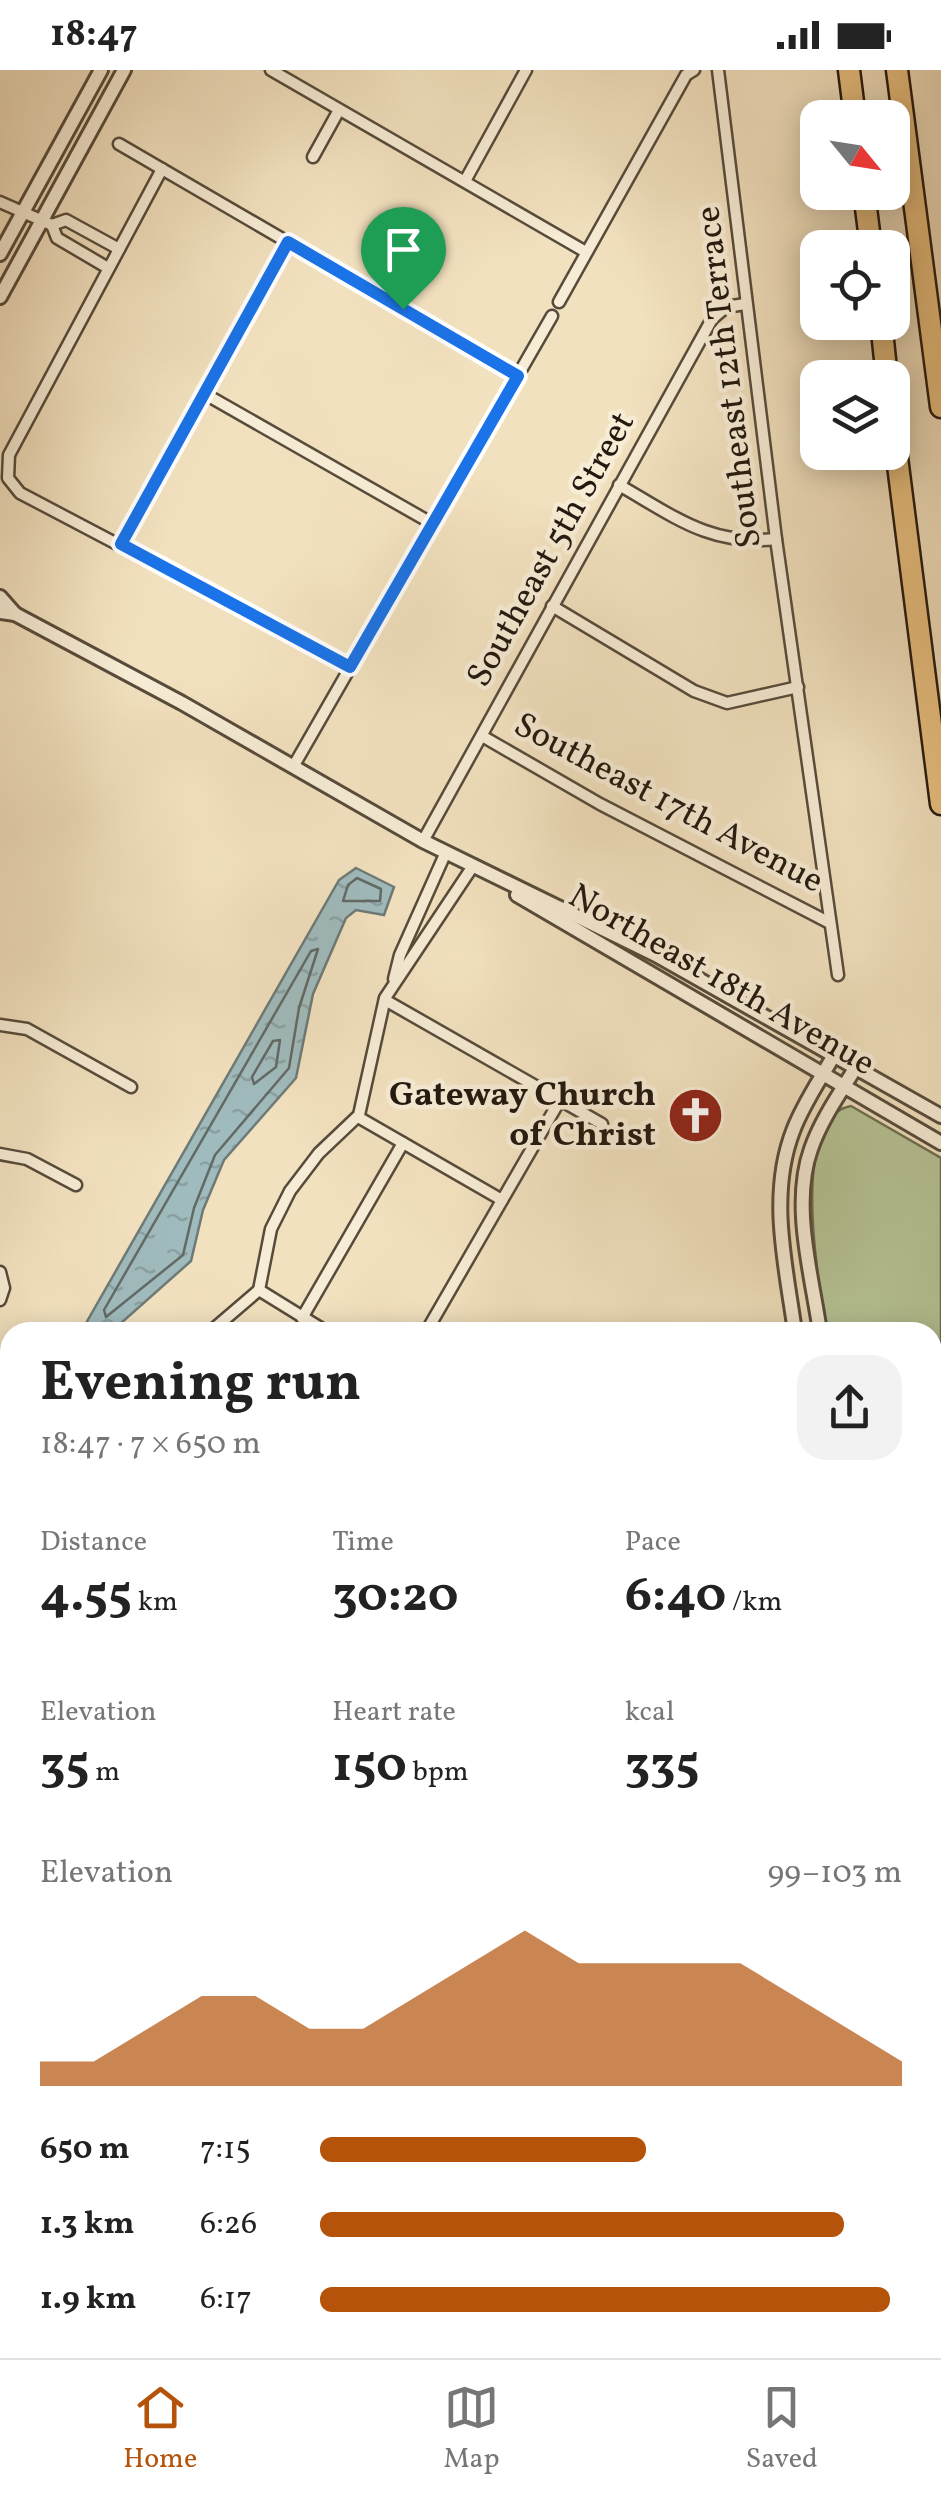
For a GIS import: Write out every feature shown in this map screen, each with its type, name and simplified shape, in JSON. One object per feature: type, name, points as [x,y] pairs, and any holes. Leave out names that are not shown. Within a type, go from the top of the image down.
[{"type":"highway","points":[[849,70],[853,100]]},
{"type":"highway","points":[[897,70],[941,407]]},
{"type":"highway","points":[[899,470],[941,804]]},
{"type":"street","points":[[0,254],[101,70]]},
{"type":"street","points":[[0,297],[47,223],[124,70]]},
{"type":"street","points":[[270,70],[586,252]]},
{"type":"street","points":[[465,181],[526,70]]},
{"type":"street","points":[[559,302],[686,75],[694,70]]},
{"type":"street","name":"Southeast 12th Terrace","points":[[718,70],[776,539],[838,975]]},
{"type":"street","points":[[313,156],[339,110]]},
{"type":"street","points":[[119,144],[518,376]]},
{"type":"street","points":[[162,169],[5,468],[20,493],[350,667]]},
{"type":"street","points":[[0,202],[47,223],[66,220],[119,249]]},
{"type":"street","points":[[47,223],[56,238],[108,268]]},
{"type":"street","points":[[121,544],[288,242]]},
{"type":"street","name":"Southeast 5th Street","points":[[423,841],[712,319],[726,307],[745,304]]},
{"type":"street","points":[[293,767],[552,316]]},
{"type":"street","points":[[205,394],[433,524]]},
{"type":"street","points":[[619,485],[714,538],[736,542],[776,539]]},
{"type":"street","name":"Northeast 18th Avenue","points":[[0,597],[7,613],[423,841],[656,954],[941,1116]]},
{"type":"street","points":[[552,606],[694,691],[727,703],[798,687]]},
{"type":"street","name":"Southeast 17th Avenue","points":[[482,736],[600,804],[828,922]]},
{"type":"street","points":[[393,985],[400,955],[446,852]]},
{"type":"street","points":[[222,1322],[260,1290],[264,1252],[290,1191],[319,1152],[358,1117],[385,1000],[473,866]]},
{"type":"street","name":"Northeast 18th Avenue","points":[[473,866],[617,956],[941,1144]]},
{"type":"street","points":[[385,1000],[602,1124]]},
{"type":"street","points":[[0,1024],[28,1029],[132,1087]]},
{"type":"street","points":[[794,1322],[780,1221],[781,1179],[793,1130],[834,1055]]},
{"type":"street","points":[[819,1322],[803,1184],[812,1148],[856,1067]]},
{"type":"street","points":[[432,1322],[560,1100]]},
{"type":"street","points":[[358,1117],[502,1200]]},
{"type":"street","points":[[302,1318],[403,1143]]},
{"type":"street","points":[[0,1154],[27,1159],[76,1185]]},
{"type":"street","points":[[0,1272],[4,1282],[0,1300]]},
{"type":"street","points":[[260,1290],[309,1322]]},
{"type":"green space","points":[[851,1106],[941,1158],[941,1322],[824,1322],[814,1245],[813,1171],[819,1140],[831,1117]]},
{"type":"water","points":[[356,868],[394,887],[384,915],[356,910],[346,918],[313,994],[296,1078],[224,1160],[203,1210],[191,1261],[122,1322],[87,1322],[339,880]]},
{"type":"place","name":"Gateway Church of Christ","points":[[695,1116]]},
{"type":"route","points":[[288,242],[403,309],[518,376],[350,667],[121,544],[288,242]]}]
